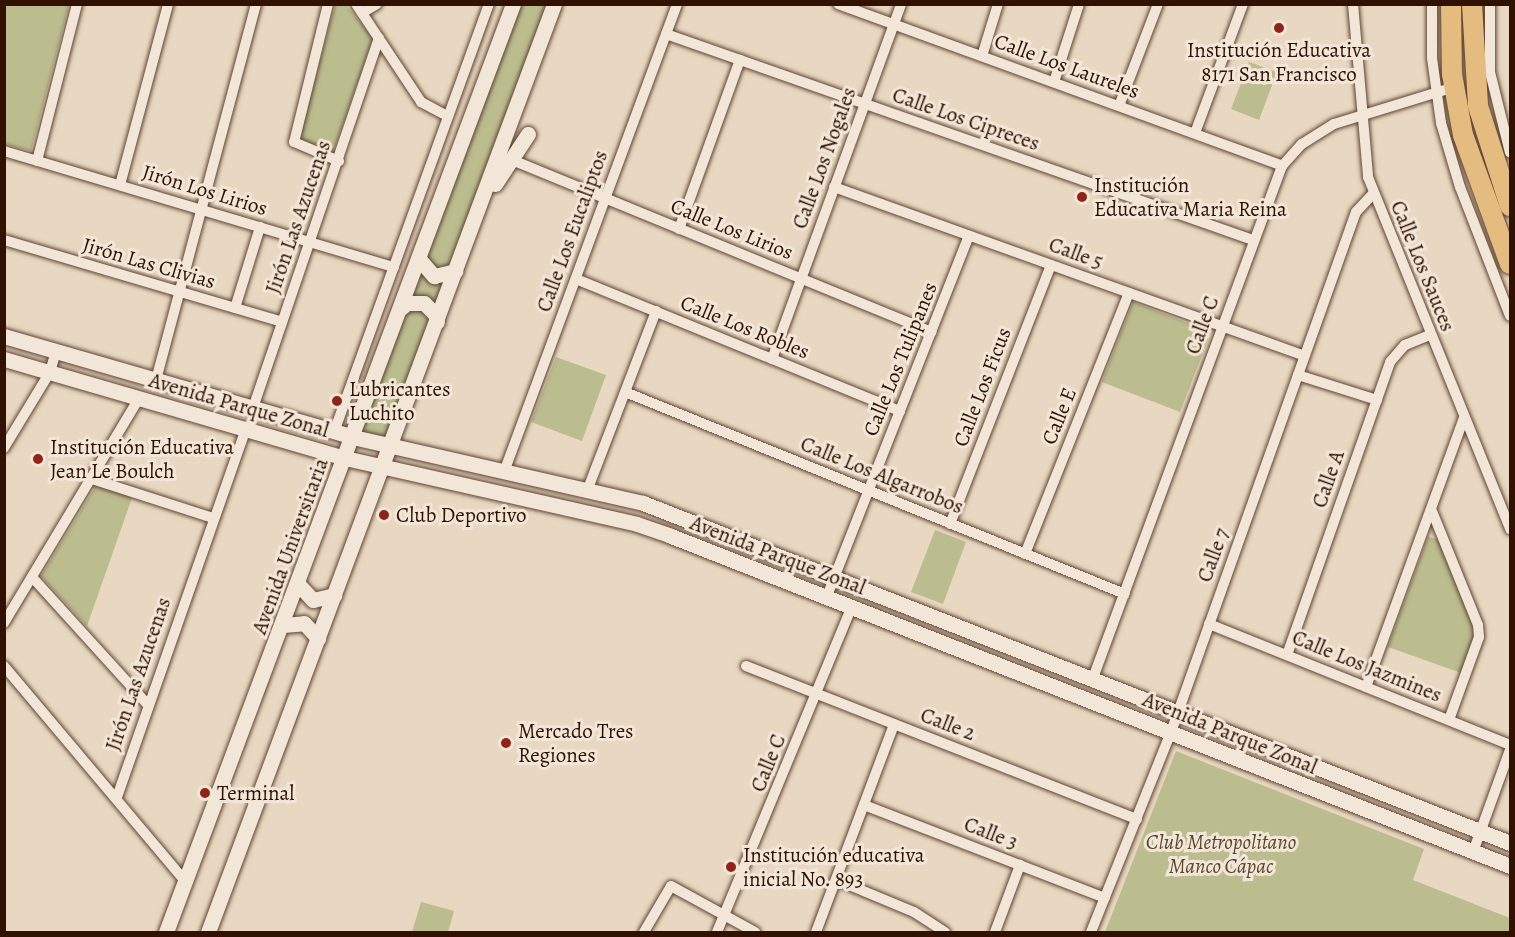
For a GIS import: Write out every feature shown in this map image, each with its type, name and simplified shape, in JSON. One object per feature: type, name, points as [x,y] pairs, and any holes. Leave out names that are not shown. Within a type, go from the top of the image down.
[{"type":"highway","points":[[1451,4],[1444,90],[1510,264]]},
{"type":"highway","points":[[1472,4],[1478,106],[1510,206]]},
{"type":"main road","name":"Avenida Universitaria","points":[[166,933],[184,880],[283,626],[513,4]]},
{"type":"main road","points":[[208,933],[384,467],[554,4]]},
{"type":"main road","points":[[480,207],[528,134]]},
{"type":"main road","points":[[419,259],[422,266],[434,276],[441,277],[456,271]]},
{"type":"main road","points":[[401,308],[407,303],[424,303],[435,314],[436,322]]},
{"type":"main road","name":"Avenida Parque Zonal","points":[[4,336],[353,437],[643,503],[835,576],[1510,843]]},
{"type":"main road","name":"Avenida Parque Zonal","points":[[4,359],[345,458],[637,524],[827,596],[1510,866]]},
{"type":"main road","points":[[298,584],[313,600],[334,595]]},
{"type":"main road","points":[[283,626],[303,623],[318,638]]},
{"type":"street","points":[[37,160],[77,4]]},
{"type":"street","points":[[120,185],[168,4]]},
{"type":"street","points":[[156,380],[256,4]]},
{"type":"street","points":[[328,4],[294,137],[296,145],[339,161]]},
{"type":"street","points":[[376,4],[359,9],[421,102],[447,116]]},
{"type":"street","name":"Avenida Universitaria","points":[[334,432],[489,4]]},
{"type":"street","name":"Calle Los Eucaliptos","points":[[504,472],[678,4]]},
{"type":"street","name":"Calle Los Laureles","points":[[838,4],[1282,165]]},
{"type":"street","name":"Calle Los Nogales","points":[[772,359],[901,4]]},
{"type":"street","points":[[982,56],[998,4]]},
{"type":"street","points":[[1054,82],[1079,4]]},
{"type":"street","points":[[1119,106],[1158,4]]},
{"type":"street","points":[[1195,133],[1243,4]]},
{"type":"street","name":"Calle Los Sauces","points":[[1353,4],[1365,165],[1373,194],[1510,529]]},
{"type":"street","points":[[1432,4],[1453,165],[1510,316]]},
{"type":"street","points":[[1490,4],[1490,72],[1510,153]]},
{"type":"street","name":"Calle Los Cipreces","points":[[666,34],[1253,240]]},
{"type":"street","name":"Jirón Las Azucenas","points":[[253,408],[379,38]]},
{"type":"street","points":[[679,229],[740,60]]},
{"type":"street","name":"Calle C","points":[[1093,678],[1282,165],[1312,135],[1362,114],[1444,90]]},
{"type":"street","name":"Jirón Los Lirios","points":[[4,151],[394,267]]},
{"type":"street","name":"Calle Los Lirios","points":[[517,162],[931,332]]},
{"type":"street","name":"Calle 5","points":[[834,187],[1305,356]]},
{"type":"street","name":"Calle 7","points":[[1091,933],[1171,732],[1356,212],[1373,194]]},
{"type":"street","points":[[235,309],[260,227]]},
{"type":"street","name":"Calle Los Tulipanes","points":[[827,596],[969,236]]},
{"type":"street","name":"Jirón Las Clivias","points":[[4,240],[282,322]]},
{"type":"street","name":"Calle Los Ficus","points":[[950,524],[1051,265]]},
{"type":"street","name":"Calle Los Robles","points":[[576,279],[900,411]]},
{"type":"street","name":"Calle E","points":[[1025,554],[1129,293]]},
{"type":"street","points":[[587,491],[656,311]]},
{"type":"street","name":"Calle A","points":[[1287,655],[1395,354],[1405,345],[1430,335]]},
{"type":"street","points":[[4,448],[50,372],[56,351]]},
{"type":"street","points":[[1298,375],[1377,400]]},
{"type":"street","name":"Calle Los Algarrobos","points":[[625,392],[1125,594]]},
{"type":"street","points":[[4,623],[139,398]]},
{"type":"street","points":[[1366,687],[1464,418]]},
{"type":"street","name":"Jirón Las Azucenas","points":[[117,797],[246,429]]},
{"type":"street","points":[[92,478],[213,518]]},
{"type":"street","points":[[1432,511],[1478,625],[1479,637],[1449,720]]},
{"type":"street","points":[[33,576],[148,705]]},
{"type":"street","name":"Calle C","points":[[717,933],[726,917],[852,606]]},
{"type":"street","name":"Calle Los Jazmines","points":[[1209,624],[1510,744]]},
{"type":"street","points":[[4,666],[117,797],[184,880]]},
{"type":"street","name":"Calle 2","points":[[746,666],[1137,819]]},
{"type":"street","points":[[816,933],[894,724]]},
{"type":"street","points":[[1473,852],[1510,750]]},
{"type":"street","name":"Calle 3","points":[[864,805],[1105,898]]},
{"type":"street","points":[[995,933],[1020,865]]},
{"type":"street","points":[[837,880],[914,912],[945,933]]},
{"type":"street","points":[[644,933],[671,886],[755,933]]},
{"type":"green space","points":[[4,5],[69,5],[31,151],[5,144]]},
{"type":"green space","points":[[335,5],[346,5],[373,38],[333,152],[299,139]]},
{"type":"green space","points":[[519,5],[549,5],[388,440],[361,432]]},
{"type":"green space","points":[[1249,62],[1277,72],[1259,120],[1231,109]]},
{"type":"green space","points":[[1133,302],[1211,332],[1180,412],[1102,382]]},
{"type":"green space","points":[[556,357],[606,375],[582,441],[531,422]]},
{"type":"green space","points":[[97,484],[132,498],[87,626],[41,576]]},
{"type":"green space","points":[[935,530],[966,542],[943,604],[911,592]]},
{"type":"green space","points":[[1428,537],[1442,540],[1477,636],[1464,674],[1388,647]]},
{"type":"green space","name":"Club Metropolitano Manco Cápac","points":[[1176,751],[1424,849],[1413,880],[1510,918],[1510,932],[1105,932]]},
{"type":"green space","points":[[421,902],[454,911],[448,932],[412,932]]},
{"type":"place","name":"Institución Educativa 8171 San Francisco","points":[[1279,28]]},
{"type":"place","name":"Institución Educativa Maria Reina","points":[[1082,197]]},
{"type":"place","name":"Lubricantes Luchito","points":[[337,401]]},
{"type":"place","name":"Institución Educativa Jean Le Boulch","points":[[38,459]]},
{"type":"place","name":"Club Deportivo","points":[[384,515]]},
{"type":"place","name":"Mercado Tres Regiones","points":[[506,743]]},
{"type":"place","name":"Terminal","points":[[205,793]]},
{"type":"place","name":"Institución educativa inicial No. 893","points":[[731,867]]}]
